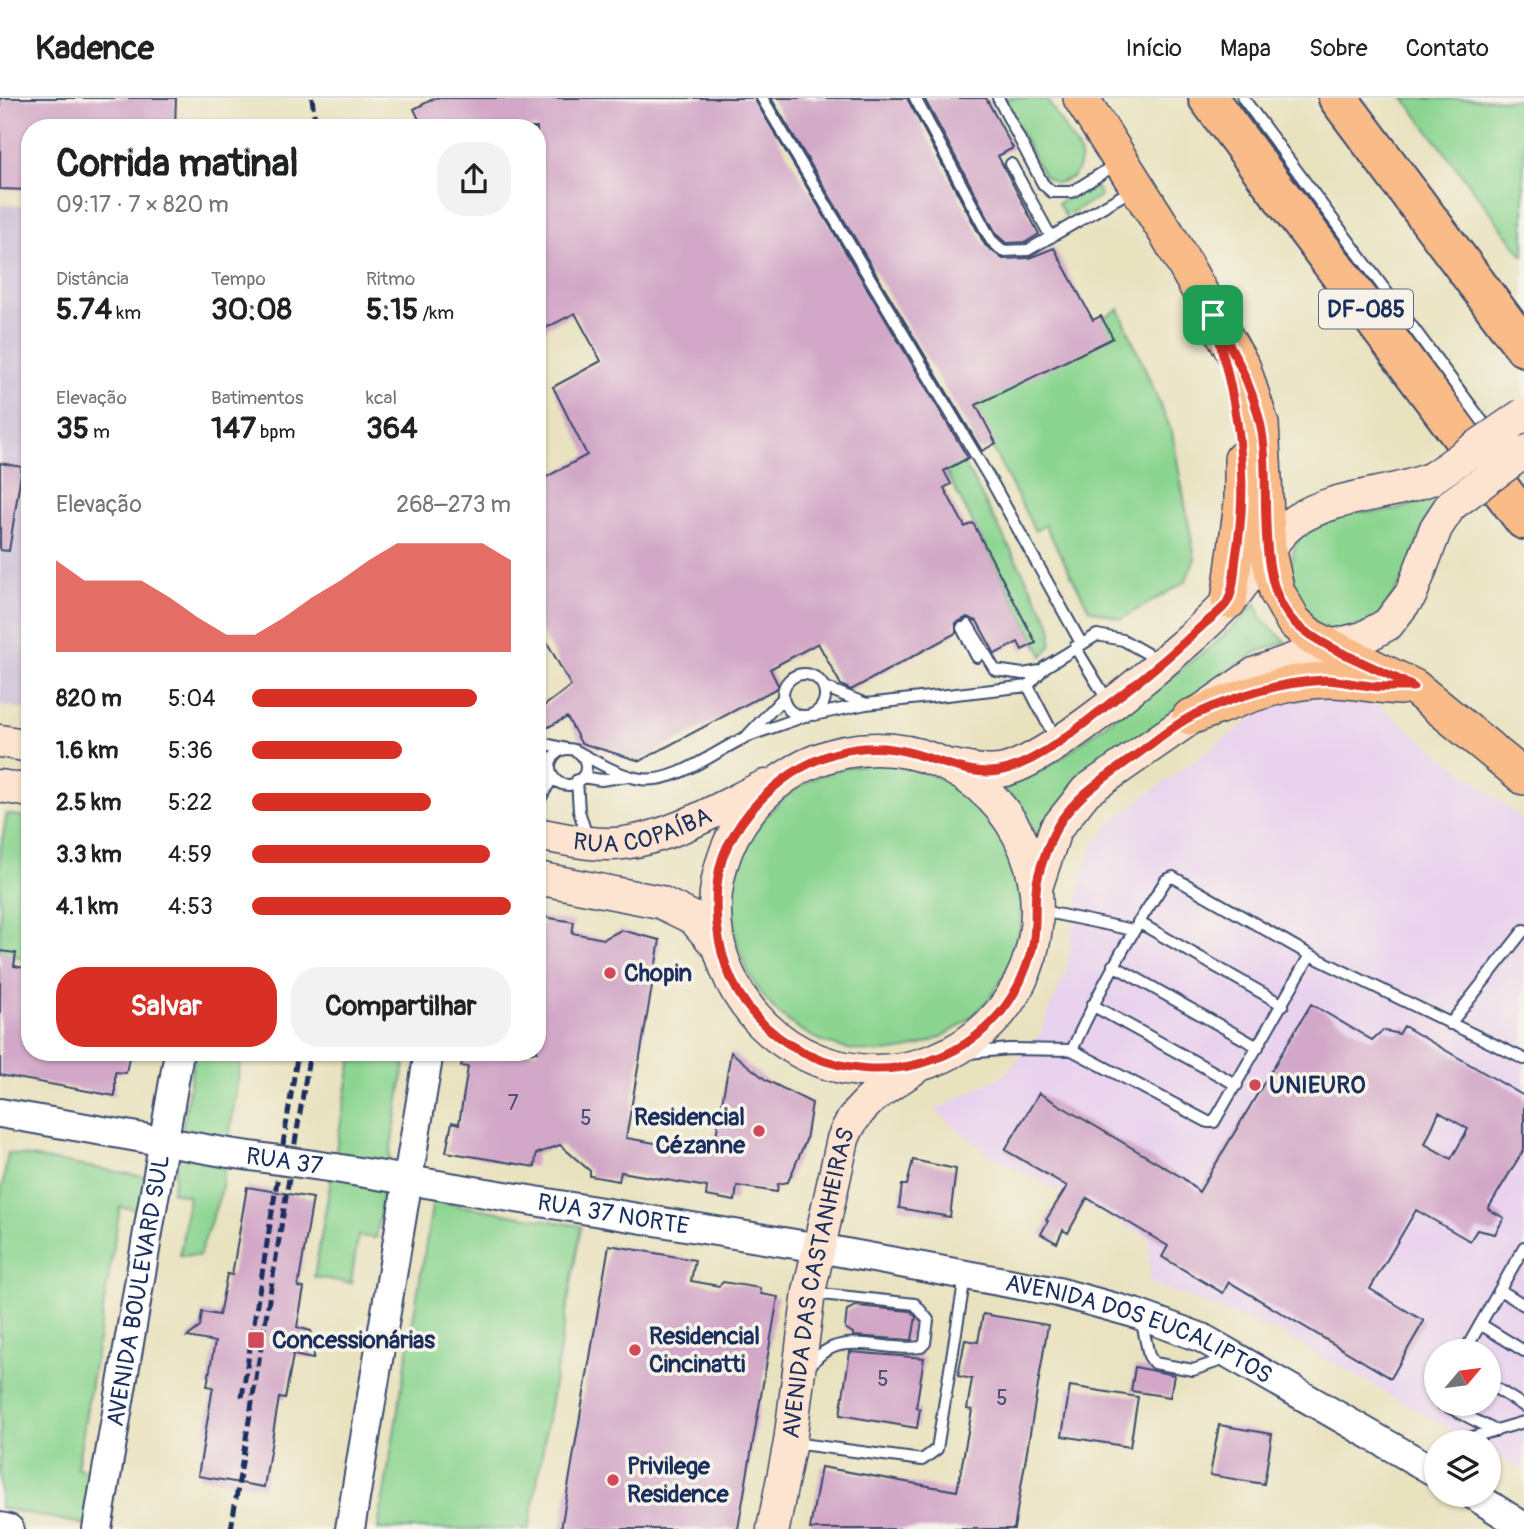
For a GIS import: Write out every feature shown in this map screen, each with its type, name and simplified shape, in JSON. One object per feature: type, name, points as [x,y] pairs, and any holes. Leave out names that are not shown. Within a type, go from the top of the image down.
[{"type":"highway","name":"DF-085","points":[[1208,98],[1524,520]]},
{"type":"highway","points":[[1339,98],[1520,351]]},
{"type":"main road","points":[[1081,98],[1129,174],[1242,368],[1261,424],[1268,552],[1277,592],[1293,622],[1311,637],[1413,687],[1524,777]]},
{"type":"main road","points":[[1213,315],[1241,435],[1242,503],[1229,601]]},
{"type":"main road","points":[[1511,454],[1451,505],[1436,528],[1411,594],[1388,624],[1363,638],[1331,646],[1256,673],[1086,791],[1055,830],[1036,900],[1033,946],[1022,979],[1009,1000],[978,1036],[948,1055],[916,1067],[866,1071],[816,1060],[805,1054],[773,1034],[739,996],[719,949],[715,901],[724,854],[747,811],[782,778],[820,758],[863,748],[907,751],[948,766],[991,772],[1007,769],[1058,743],[1162,663],[1229,601],[1280,534],[1296,520],[1334,502],[1386,494],[1432,478],[1524,414]]},
{"type":"main road","points":[[1191,717],[1263,689],[1291,683],[1332,680],[1367,686],[1413,687]]},
{"type":"main road","points":[[0,741],[21,744]]},
{"type":"main road","points":[[948,766],[981,788],[1007,817],[1026,851],[1036,900]]},
{"type":"main road","name":"RUA COPAÍBA","points":[[546,836],[589,843],[622,844],[650,838],[782,778]]},
{"type":"main road","points":[[0,786],[21,790]]},
{"type":"main road","name":"RUA COPAÍBA","points":[[546,880],[660,902],[692,918],[719,949]]},
{"type":"main road","name":"AVENIDA DAS CASTANHEIRAS","points":[[773,1529],[790,1443],[809,1292],[843,1139],[851,1118],[867,1102],[916,1067]]},
{"type":"street","name":"AVENIDA BOULEVARD SUL","points":[[97,1529],[177,1061]]},
{"type":"street","points":[[350,1529],[427,1061]]},
{"type":"street","name":"RUA 37","points":[[0,1113],[163,1143],[335,1168],[406,1182]]},
{"type":"street","name":"RUA 37 NORTE","points":[[406,1182],[820,1248]]},
{"type":"street","name":"AVENIDA DOS EUCALIPTOS","points":[[820,1248],[1058,1292],[1140,1315],[1202,1338],[1424,1462]]},
{"type":"street","points":[[1492,1507],[1524,1527]]},
{"type":"street","points":[[0,1527],[9,1529]]},
{"type":"lane","points":[[762,98],[993,484],[1110,703]]},
{"type":"lane","points":[[915,98],[991,240],[1003,251],[1016,252],[1051,237],[1129,174]]},
{"type":"lane","points":[[998,98],[1043,184],[1052,192],[1072,192],[1129,174]]},
{"type":"lane","points":[[1243,98],[1511,454]]},
{"type":"lane","points":[[1011,164],[1051,237]]},
{"type":"lane","points":[[1450,269],[1520,351]]},
{"type":"lane","points":[[1040,671],[1014,674],[995,670],[965,626],[980,662],[993,675],[1025,687],[1058,743]]},
{"type":"lane","points":[[546,744],[571,750],[642,780],[673,774],[747,737],[802,717],[866,704],[1025,687],[1040,671],[1097,635],[1112,636],[1162,663]]},
{"type":"lane","points":[[802,717],[789,711],[783,698],[785,685],[799,669],[815,677],[824,687],[866,704]]},
{"type":"lane","points":[[780,674],[785,685]]},
{"type":"lane","points":[[814,715],[823,706],[824,687]]},
{"type":"lane","points":[[747,737],[783,698]]},
{"type":"lane","points":[[553,776],[550,768],[555,755],[571,750]]},
{"type":"lane","points":[[571,750],[585,763],[580,779],[579,811],[589,843]]},
{"type":"lane","points":[[546,773],[566,785],[580,779],[601,780],[628,776]]},
{"type":"lane","points":[[546,788],[553,776]]},
{"type":"lane","points":[[1072,1050],[1092,1005],[1135,926],[1166,880],[1173,877],[1311,955],[1524,1059]]},
{"type":"lane","points":[[1036,900],[1135,926],[1283,1005]]},
{"type":"lane","points":[[1450,1024],[1524,930]]},
{"type":"lane","points":[[948,1055],[1009,1049],[1072,1050],[1208,1122],[1219,1117],[1311,955]]},
{"type":"lane","points":[[1113,965],[1258,1047]]},
{"type":"lane","points":[[1092,1005],[1237,1086]]},
{"type":"lane","points":[[1472,1339],[1524,1247]]},
{"type":"lane","points":[[790,1443],[922,1460],[931,1455],[937,1449],[966,1273]]},
{"type":"lane","points":[[1500,1290],[1524,1305]]},
{"type":"lane","points":[[798,1385],[812,1362],[840,1344],[860,1342],[915,1348],[925,1343],[928,1320],[915,1304],[809,1292]]},
{"type":"lane","points":[[1140,1315],[1149,1356],[1154,1363],[1192,1370],[1234,1355]]},
{"type":"lane","points":[[1480,1324],[1524,1351]]},
{"type":"lane","points":[[1502,1392],[1524,1406]]},
{"type":"lane","points":[[1467,1416],[1494,1430]]},
{"type":"lane","points":[[1501,1431],[1524,1422]]},
{"type":"shaded area","points":[[0,205],[21,206],[21,708],[0,705]]},
{"type":"shaded area","name":"UNIEURO","points":[[1330,690],[1370,698],[1524,820],[1524,1471],[1501,1458],[1501,1430],[1452,1430],[1427,1416],[1502,1416],[1502,1339],[1424,1339],[1424,1414],[1280,1333],[1150,1283],[1149,1238],[988,1154],[935,1110],[1004,1075],[1040,1034],[1066,970],[1082,874],[1092,847],[1112,820],[1263,711],[1290,698]]},
{"type":"green space","points":[[1002,98],[1046,98],[1081,155],[1075,174],[1056,183],[1044,176]]},
{"type":"green space","points":[[1404,98],[1524,100],[1524,257]]},
{"type":"green space","points":[[1094,183],[1101,196],[1065,216],[1058,203]]},
{"type":"green space","points":[[1119,309],[1172,432],[1195,559],[1185,582],[1121,619],[1089,609],[1045,525],[1035,531],[990,443],[979,448],[956,401]]},
{"type":"green space","points":[[960,456],[1052,626],[1051,645],[1043,656],[943,466]]},
{"type":"green space","points":[[1443,489],[1425,521],[1408,571],[1377,620],[1334,630],[1320,626],[1307,616],[1297,603],[1290,572],[1292,556],[1307,528],[1327,515],[1395,510]]},
{"type":"green space","points":[[1256,603],[1262,619],[1286,642],[1257,652],[1235,667],[1072,792],[1039,840],[1026,814],[1003,788],[1034,775],[1064,756],[1208,649]]},
{"type":"green space","points":[[877,764],[905,767],[932,775],[957,788],[979,806],[997,828],[1010,853],[1018,880],[1021,908],[1018,936],[1010,963],[997,988],[979,1010],[957,1028],[932,1041],[905,1049],[877,1052],[849,1049],[822,1041],[797,1028],[775,1010],[757,988],[744,963],[736,936],[733,908],[736,880],[744,853],[757,828],[775,806],[797,788],[822,775],[849,767]]},
{"type":"green space","points":[[7,814],[21,816],[21,957],[0,953],[0,851]]},
{"type":"green space","points":[[194,1061],[241,1061],[221,1192],[199,1256],[180,1255],[189,1196],[172,1192]]},
{"type":"green space","points":[[351,1061],[406,1061],[376,1238],[358,1236],[351,1283],[314,1277]]},
{"type":"green space","points":[[8,1153],[147,1177],[142,1210],[120,1207],[77,1468],[97,1472],[88,1525],[0,1508],[0,1201]]},
{"type":"green space","points":[[433,1201],[581,1226],[529,1529],[378,1529]]},
{"type":"building","points":[[0,98],[176,98],[175,119],[21,119],[21,190],[0,189]]},
{"type":"building","points":[[435,98],[754,98],[968,458],[944,471],[951,484],[944,488],[965,527],[973,523],[1036,643],[1022,650],[1018,642],[995,654],[977,621],[967,617],[956,623],[956,633],[851,690],[841,685],[818,643],[770,669],[779,687],[640,761],[581,743],[567,717],[546,728],[546,704],[571,686],[546,640],[546,477],[587,455],[553,387],[601,361],[575,313],[546,328],[546,119],[419,119],[414,109]]},
{"type":"building","points":[[771,98],[907,98],[985,245],[1003,259],[1029,258],[1054,248],[1093,320],[1101,316],[1113,338],[976,405],[996,443],[982,451]]},
{"type":"building","points":[[924,98],[986,98],[1013,148],[998,156],[1039,234],[1026,242],[1006,243],[997,235]]},
{"type":"building","points":[[0,463],[21,467],[21,473],[9,551],[0,550]]},
{"type":"building","points":[[546,917],[574,922],[572,933],[604,939],[621,930],[660,940],[626,1138],[713,1153],[731,1052],[766,1080],[812,1103],[806,1140],[788,1182],[778,1184],[777,1192],[737,1186],[735,1201],[706,1196],[707,1187],[621,1172],[619,1181],[590,1176],[590,1171],[560,1145],[536,1154],[535,1167],[446,1152],[452,1122],[459,1124],[468,1067],[461,1066],[462,1061],[546,1061]]},
{"type":"building","points":[[0,951],[16,953],[14,966],[21,967],[21,1061],[128,1061],[126,1073],[115,1072],[115,1096],[0,1075]]},
{"type":"building","points":[[1311,1004],[1372,1040],[1383,1030],[1399,1034],[1404,1026],[1524,1096],[1524,1149],[1488,1209],[1504,1218],[1495,1234],[1477,1230],[1470,1241],[1416,1210],[1370,1289],[1424,1321],[1391,1378],[1229,1282],[1223,1293],[1162,1257],[1168,1246],[1087,1198],[1068,1233],[1063,1230],[1057,1243],[1041,1234],[1048,1221],[1046,1220],[1067,1186],[1005,1150],[1039,1093],[1183,1178],[1199,1192]],"holes":[[[1439,1112],[1468,1129],[1451,1159],[1425,1144]]]},
{"type":"building","points":[[913,1160],[956,1169],[950,1217],[899,1208],[902,1185],[907,1185]]},
{"type":"building","points":[[247,1187],[313,1198],[298,1287],[304,1288],[297,1327],[311,1331],[310,1336],[316,1342],[313,1359],[293,1355],[285,1399],[279,1398],[264,1487],[198,1476],[213,1387],[207,1386],[215,1342],[187,1337],[200,1327],[202,1312],[219,1315],[227,1274],[232,1275]]},
{"type":"building","points":[[609,1245],[695,1260],[691,1281],[719,1286],[723,1282],[760,1288],[761,1294],[778,1297],[738,1529],[561,1529]]},
{"type":"building","points":[[856,1306],[911,1311],[916,1317],[912,1340],[853,1336],[853,1333],[845,1328],[847,1310]]},
{"type":"building","points":[[983,1314],[1048,1325],[1014,1529],[810,1529],[821,1467],[957,1491],[972,1410],[967,1409],[972,1379],[958,1376],[965,1340],[978,1342]]},
{"type":"building","points":[[850,1352],[924,1358],[916,1408],[920,1409],[917,1428],[840,1415]]},
{"type":"building","points":[[1135,1367],[1174,1375],[1170,1397],[1131,1391]]},
{"type":"building","points":[[1070,1386],[1138,1397],[1130,1447],[1062,1436]]},
{"type":"building","points":[[1219,1425],[1272,1434],[1264,1484],[1210,1475]]},
{"type":"railway","points":[[312,98],[315,119]]},
{"type":"railway","points":[[242,1397],[297,1061]]},
{"type":"railway","points":[[231,1529],[309,1061]]},
{"type":"place","name":"Chopin","points":[[610,973]]},
{"type":"place","name":"UNIEURO","points":[[1255,1085]]},
{"type":"place","name":"Residencial Cézanne","points":[[759,1131]]},
{"type":"place","name":"Concessionárias","points":[[256,1340]]},
{"type":"place","name":"Residencial Cincinatti","points":[[635,1350]]},
{"type":"place","name":"Privilege Residence","points":[[613,1480]]},
{"type":"route","points":[[1213,315],[1242,368],[1261,424],[1268,552],[1277,592],[1293,622],[1311,637],[1413,687],[1367,686],[1332,680],[1291,683],[1263,689],[1191,717],[1086,791],[1055,830],[1035,889],[1037,910],[1033,946],[1022,979],[1003,1010],[978,1036],[948,1055],[916,1067],[866,1071],[816,1060],[773,1034],[739,996],[719,949],[715,901],[724,854],[747,811],[782,778],[820,758],[863,748],[907,751],[948,766],[991,772],[1007,769],[1058,743],[1162,663],[1229,601],[1242,503],[1241,435],[1213,315]]}]
